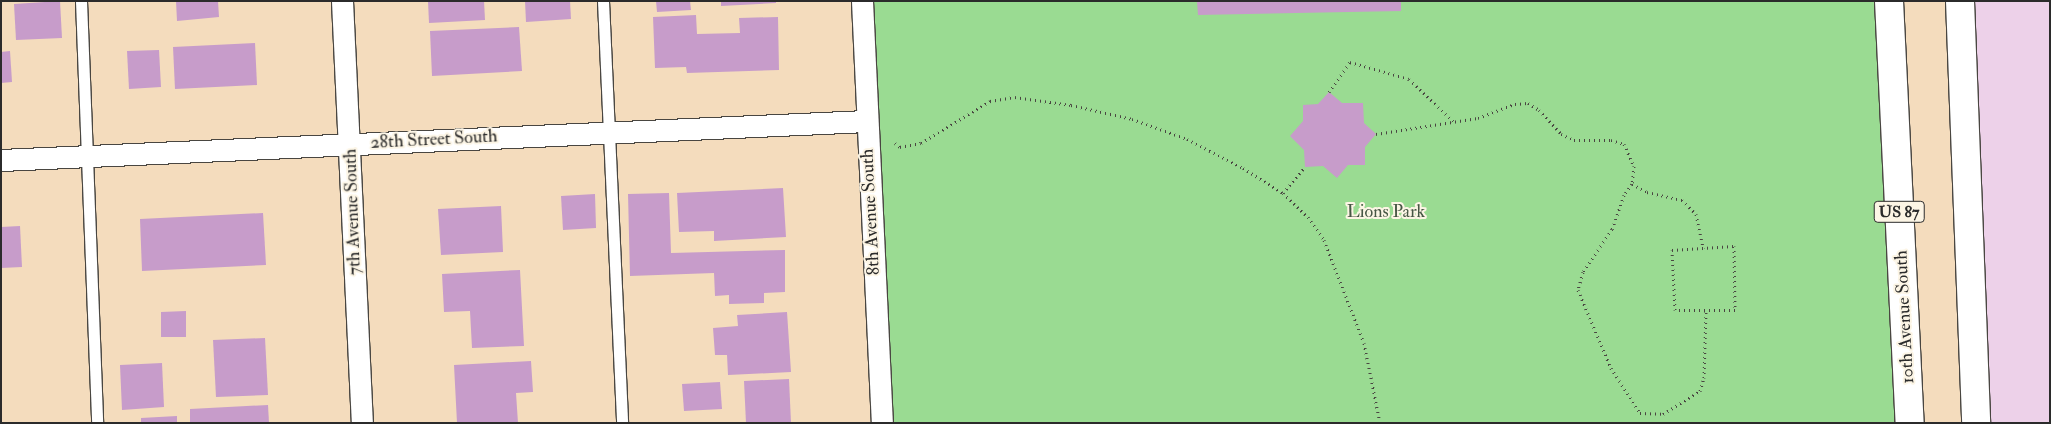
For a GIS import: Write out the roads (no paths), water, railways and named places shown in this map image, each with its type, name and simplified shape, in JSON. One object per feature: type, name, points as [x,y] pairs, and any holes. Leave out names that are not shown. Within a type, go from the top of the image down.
[{"type":"highway","name":"10th Avenue South","points":[[1889,1],[1910,423]]},
{"type":"highway","points":[[1960,1],[1976,423]]},
{"type":"street","name":"7th Avenue South","points":[[342,1],[362,423]]},
{"type":"street","name":"8th Avenue South","points":[[862,1],[882,423]]},
{"type":"street","name":"28th Street South","points":[[1,160],[867,121]]},
{"type":"lane","points":[[81,1],[97,423]]},
{"type":"lane","points":[[603,1],[622,423]]},
{"type":"park label","name":"Lions Park","points":[[1386,212]]}]
